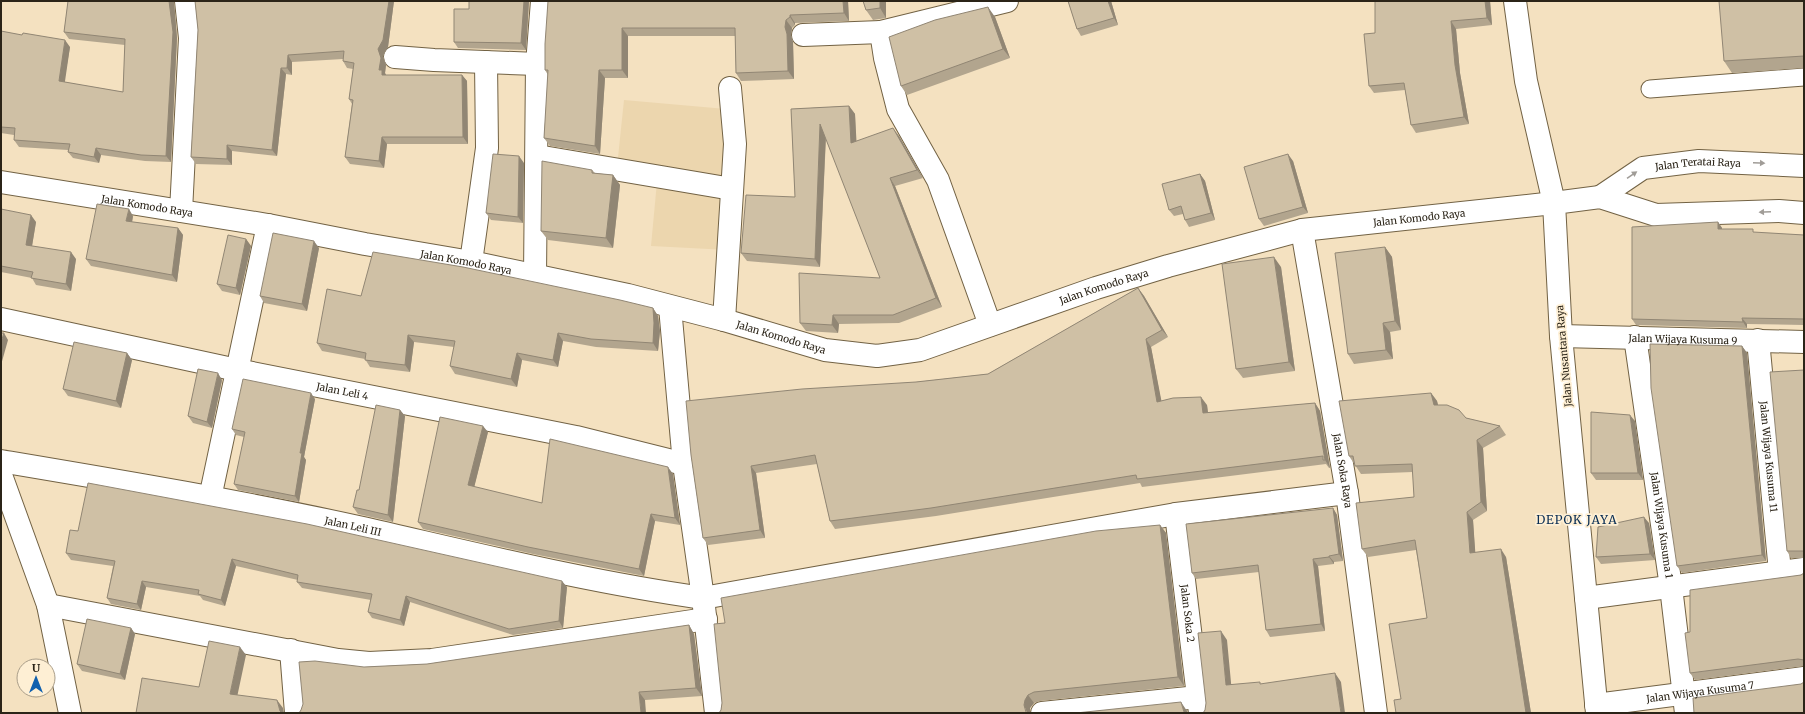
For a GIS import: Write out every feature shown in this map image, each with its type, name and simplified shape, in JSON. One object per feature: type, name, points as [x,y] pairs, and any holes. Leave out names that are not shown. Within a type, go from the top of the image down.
[{"type":"main road","points":[[182,211],[190,38],[186,1]]},
{"type":"main road","points":[[535,276],[537,64],[542,1]]},
{"type":"main road","points":[[803,35],[881,32],[1007,1]]},
{"type":"main road","name":"Jalan Nusantara Raya","points":[[1515,1],[1526,81],[1554,203],[1561,336],[1597,709]]},
{"type":"main road","points":[[881,32],[885,58],[898,109],[938,180],[990,325]]},
{"type":"main road","points":[[395,57],[537,64]]},
{"type":"main road","points":[[472,262],[487,148],[488,125],[486,62]]},
{"type":"main road","points":[[724,320],[734,144],[730,88]]},
{"type":"main road","points":[[537,156],[732,189]]},
{"type":"main road","name":"Jalan Teratai Raya","points":[[1600,197],[1643,168],[1699,161],[1804,166]]},
{"type":"main road","name":"Jalan Komodo Raya","points":[[1,182],[268,225],[366,244],[472,262],[628,295],[724,320],[825,350],[877,356],[920,350],[1096,288],[1168,266],[1302,230],[1554,203]]},
{"type":"main road","name":"Jalan Teratai Raya","points":[[1554,203],[1600,197],[1656,215],[1779,211],[1804,213]]},
{"type":"main road","points":[[210,498],[268,225]]},
{"type":"main road","name":"Jalan Soka Raya","points":[[1302,230],[1347,493],[1376,713]]},
{"type":"main road","points":[[670,307],[684,464],[704,609],[716,713]]},
{"type":"main road","name":"Jalan Leli 4","points":[[1,319],[237,370],[576,437],[684,464]]},
{"type":"main road","name":"Jalan Wijaya Kusuma 9","points":[[1561,336],[1804,342]]},
{"type":"main road","name":"Jalan Wijaya Kusuma 1","points":[[1634,338],[1671,587],[1685,703]]},
{"type":"main road","name":"Jalan Wijaya Kusuma 11","points":[[1758,340],[1780,572]]},
{"type":"main road","name":"Jalan Leli III","points":[[1,462],[210,498],[356,527],[542,569],[666,593],[704,609]]},
{"type":"main road","points":[[1,475],[48,605],[70,713]]},
{"type":"main road","points":[[48,605],[338,660],[369,663],[432,660],[704,609],[1176,514],[1347,493]]},
{"type":"main road","name":"Jalan Soka 2","points":[[1176,514],[1199,705]]},
{"type":"main road","points":[[1586,598],[1804,569]]},
{"type":"main road","points":[[291,650],[296,713]]},
{"type":"main road","name":"Jalan Wijaya Kusuma 7","points":[[1597,709],[1685,703],[1804,678]]},
{"type":"main road","points":[[1042,713],[1199,705]]},
{"type":"lane","points":[[1650,89],[1804,77]]},
{"type":"shaded area","points":[[624,100],[726,109],[728,250],[651,246],[658,171],[617,167]]},
{"type":"building","points":[[68,1],[169,1],[173,32],[166,156],[141,155],[96,148],[94,157],[68,152],[70,144],[14,140],[15,128],[1,127],[1,31],[65,40],[59,81],[123,92],[125,39],[64,32]]},
{"type":"building","points":[[195,1],[389,1],[383,40],[378,49],[381,58],[379,70],[382,70],[382,75],[462,75],[463,137],[382,137],[379,161],[345,157],[353,100],[349,99],[354,63],[343,61],[344,51],[288,55],[287,68],[281,68],[272,150],[227,145],[227,159],[191,157],[198,30]]},
{"type":"building","points":[[469,1],[524,1],[521,43],[454,42],[454,9],[469,9]]},
{"type":"building","points":[[548,1],[843,1],[844,13],[790,15],[790,17],[786,20],[785,27],[787,34],[788,71],[736,73],[735,28],[622,28],[622,70],[599,70],[595,146],[544,138],[548,70],[545,70],[545,44]]},
{"type":"building","points":[[863,1],[880,1],[880,8],[866,10]]},
{"type":"building","points":[[1068,1],[1108,1],[1114,18],[1077,29]]},
{"type":"building","points":[[1375,1],[1485,1],[1487,18],[1451,21],[1455,65],[1464,117],[1411,125],[1404,83],[1369,86],[1364,34],[1375,33]]},
{"type":"building","points":[[1719,1],[1804,1],[1804,56],[1724,61]]},
{"type":"building","points":[[988,7],[1003,49],[901,86],[889,37],[935,20]]},
{"type":"building","points":[[849,106],[851,143],[893,128],[917,170],[890,178],[936,298],[893,315],[833,315],[832,325],[800,323],[799,273],[880,278],[820,124],[815,259],[741,253],[746,195],[795,197],[791,109]]},
{"type":"building","points":[[493,154],[519,156],[518,217],[486,213]]},
{"type":"building","points":[[1288,154],[1303,207],[1259,219],[1244,167]]},
{"type":"building","points":[[542,161],[592,170],[592,173],[613,175],[606,238],[541,231]]},
{"type":"building","points":[[1200,174],[1211,213],[1185,220],[1181,206],[1169,210],[1162,184]]},
{"type":"building","points":[[97,204],[129,209],[126,221],[178,228],[172,275],[86,259]]},
{"type":"building","points":[[1,209],[31,215],[26,245],[71,252],[66,284],[31,278],[33,272],[1,266]]},
{"type":"building","points":[[1718,222],[1718,229],[1753,229],[1753,232],[1804,235],[1804,319],[1742,318],[1743,322],[1632,319],[1632,227]]},
{"type":"building","points":[[273,233],[314,241],[302,304],[260,296]]},
{"type":"building","points":[[228,235],[246,239],[236,288],[217,284]]},
{"type":"building","points":[[1385,247],[1395,321],[1383,323],[1386,350],[1348,354],[1335,253]]},
{"type":"building","points":[[373,252],[463,267],[653,308],[653,343],[591,339],[558,333],[553,360],[517,353],[511,379],[450,366],[455,341],[408,335],[405,365],[365,360],[366,353],[317,343],[327,289],[361,296]]},
{"type":"building","points":[[1274,257],[1289,362],[1236,369],[1222,264]]},
{"type":"building","points":[[1138,288],[1162,330],[1146,339],[1157,402],[1173,398],[1201,397],[1203,413],[1315,403],[1325,460],[1323,460],[1323,456],[1137,479],[1136,475],[931,508],[830,521],[815,455],[751,466],[760,530],[703,538],[691,455],[686,401],[802,389],[916,382],[988,374]]},
{"type":"building","points":[[1,333],[4,333],[1,342]]},
{"type":"building","points":[[74,342],[127,353],[116,401],[63,389]]},
{"type":"building","points":[[1650,344],[1742,346],[1762,555],[1677,566],[1651,388]]},
{"type":"building","points":[[198,369],[218,373],[207,422],[188,416]]},
{"type":"building","points":[[1804,370],[1804,551],[1787,551],[1770,372]]},
{"type":"building","points":[[243,379],[311,393],[300,453],[302,453],[295,496],[234,484],[245,432],[232,429]]},
{"type":"building","points":[[1431,393],[1434,405],[1447,405],[1459,410],[1466,418],[1500,426],[1477,440],[1481,502],[1467,512],[1470,553],[1501,549],[1526,713],[1396,713],[1394,700],[1401,699],[1389,624],[1427,618],[1415,540],[1362,549],[1356,503],[1414,497],[1412,464],[1355,466],[1353,456],[1349,456],[1339,401]]},
{"type":"building","points":[[376,405],[400,410],[388,515],[353,507],[357,490],[359,490]]},
{"type":"building","points":[[1591,412],[1630,415],[1638,473],[1591,473]]},
{"type":"building","points":[[440,417],[483,426],[468,485],[542,503],[550,439],[668,467],[675,518],[651,514],[639,569],[528,547],[418,522]]},
{"type":"building","points":[[88,483],[307,524],[562,581],[559,621],[509,629],[406,596],[400,620],[368,612],[372,594],[297,582],[298,575],[232,559],[221,600],[198,594],[199,590],[142,581],[137,604],[107,598],[115,561],[66,553],[70,530],[78,531]]},
{"type":"building","points":[[1333,508],[1339,554],[1313,559],[1321,624],[1266,630],[1258,565],[1192,573],[1186,524]]},
{"type":"building","points":[[1644,517],[1650,554],[1596,557],[1598,527]]},
{"type":"building","points":[[1160,525],[1178,677],[1034,692],[1028,695],[1025,700],[1024,705],[1027,713],[719,713],[722,703],[714,624],[725,623],[721,598],[1096,531]]},
{"type":"building","points":[[1804,573],[1804,660],[1798,659],[1690,673],[1685,633],[1690,632],[1690,590],[1801,575]]},
{"type":"building","points":[[87,619],[131,628],[120,674],[77,664]]},
{"type":"building","points":[[689,625],[696,688],[639,692],[641,713],[299,713],[303,704],[299,662],[315,661],[364,667],[427,664]]},
{"type":"building","points":[[1221,631],[1226,685],[1260,682],[1260,684],[1335,673],[1341,713],[1203,713],[1206,703],[1198,633]]},
{"type":"building","points":[[209,641],[240,647],[230,694],[277,700],[282,713],[136,713],[142,678],[199,687]]},
{"type":"building","points":[[1804,682],[1804,713],[1694,713],[1693,698],[1801,684]]},
{"type":"building","points":[[1181,702],[1185,713],[1076,713]]},
{"type":"district","name":"DEPOK JAYA","points":[[1577,519]]}]
